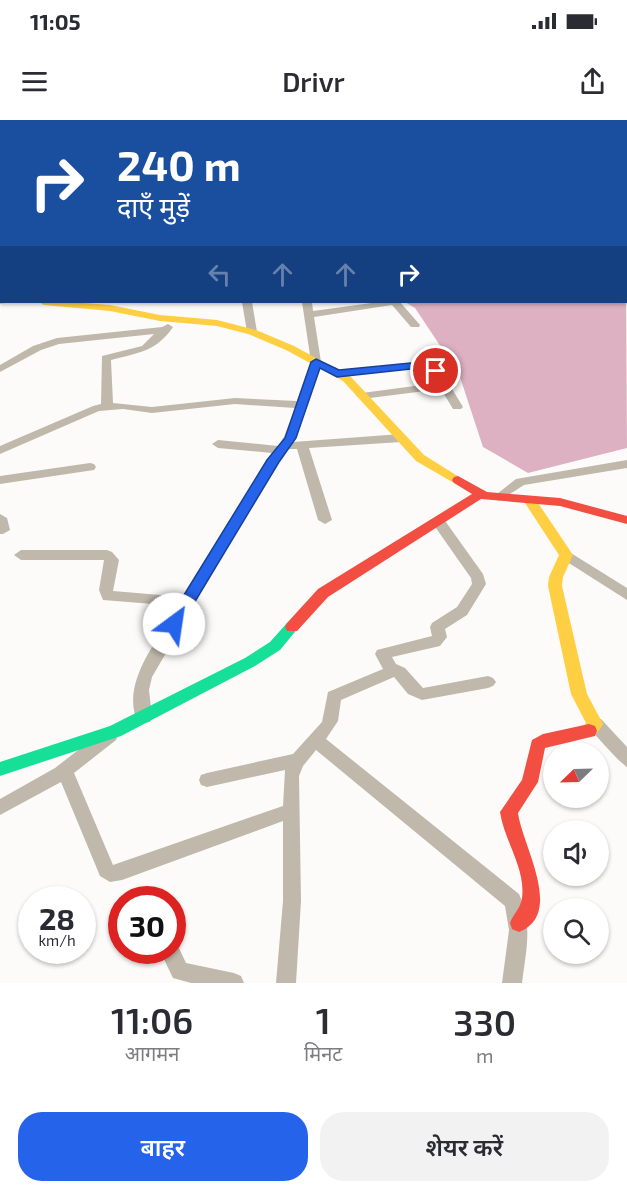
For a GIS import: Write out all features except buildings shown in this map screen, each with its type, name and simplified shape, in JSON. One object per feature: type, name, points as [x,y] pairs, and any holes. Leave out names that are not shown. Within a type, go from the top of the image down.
[{"type":"street","points":[[73,303],[171,324]]},
{"type":"street","points":[[247,303],[252,332]]},
{"type":"street","points":[[144,717],[141,690],[144,676],[187,602],[290,438],[316,362],[308,303]]},
{"type":"street","points":[[309,315],[388,303]]},
{"type":"street","points":[[396,303],[415,325]]},
{"type":"street","points":[[0,369],[37,348],[57,341],[171,324],[217,323],[252,332],[348,379],[420,458],[481,494],[560,502],[627,520]]},
{"type":"street","points":[[107,407],[106,358],[146,348],[171,324]]},
{"type":"street","points":[[337,373],[427,366],[436,371],[457,406]]},
{"type":"street","points":[[362,396],[444,385]]},
{"type":"street","points":[[0,450],[85,412],[107,407],[123,406],[152,410],[235,401],[302,405]]},
{"type":"street","points":[[218,444],[283,448],[401,438]]},
{"type":"street","points":[[302,445],[325,520]]},
{"type":"street","points":[[499,497],[520,482],[627,464]]},
{"type":"street","points":[[0,480],[90,467]]},
{"type":"street","points":[[0,769],[115,731],[262,655],[275,646],[323,593],[481,494]]},
{"type":"street","points":[[529,500],[566,555],[627,595]]},
{"type":"street","points":[[392,671],[382,654],[435,642],[440,637],[437,627],[458,615],[479,584],[478,577],[438,521]]},
{"type":"street","points":[[21,555],[107,555],[112,560],[106,590],[108,596],[187,602]]},
{"type":"street","points":[[566,555],[556,577],[555,586],[579,694],[594,724],[613,741],[627,760]]},
{"type":"street","points":[[286,983],[292,901],[291,776],[297,760],[316,740],[330,720],[334,696],[392,671],[399,671],[412,690],[422,694],[488,682]]},
{"type":"street","points":[[519,923],[529,913],[532,901],[530,885],[509,812],[530,782],[538,745],[543,741],[591,731],[594,724]]},
{"type":"street","points":[[0,808],[64,770],[115,731]]},
{"type":"street","points":[[316,740],[505,892],[518,909],[519,923],[512,983]]},
{"type":"street","points":[[207,780],[297,760]]},
{"type":"street","points":[[64,770],[106,870],[110,873],[122,872],[291,810]]},
{"type":"street","points":[[176,964],[180,971],[234,983]]},
{"type":"shaded area","points":[[407,303],[626,303],[627,448],[528,473],[483,447],[459,374],[415,308]]},
{"type":"traffic: fast","points":[[0,769],[115,731],[250,662],[275,646],[292,627]]},
{"type":"traffic: slow","points":[[55,303],[110,308],[160,318],[217,323],[252,332],[290,348],[347,379],[420,458],[458,480]]},
{"type":"traffic: slow","points":[[529,500],[566,555],[556,577],[555,586],[579,694],[595,724],[589,731]]},
{"type":"traffic: jam","points":[[458,480],[484,496],[560,502],[627,520]]},
{"type":"traffic: jam","points":[[292,627],[323,593],[481,494]]},
{"type":"traffic: jam","points":[[519,923],[528,911],[532,898],[531,884],[515,839],[509,812],[530,782],[538,745],[543,741],[589,731]]},
{"type":"route","points":[[174,624],[273,460],[288,442],[316,362],[337,373],[421,365],[432,367],[436,371]]}]
